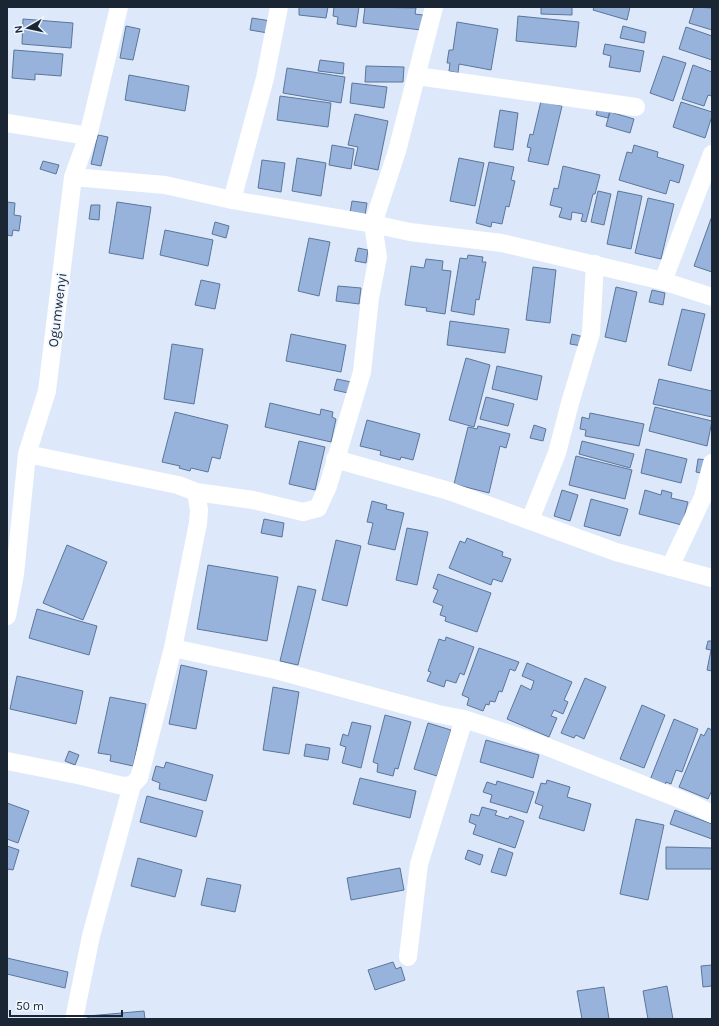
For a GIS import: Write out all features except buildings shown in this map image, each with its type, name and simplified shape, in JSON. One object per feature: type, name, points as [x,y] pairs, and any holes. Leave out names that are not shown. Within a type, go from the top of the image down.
[{"type":"street","name":"Ogumwenyi","points":[[7,616],[15,574],[27,454],[47,391],[73,177],[88,136],[118,7]]},
{"type":"street","points":[[232,200],[265,78],[280,7]]},
{"type":"street","points":[[27,454],[178,485],[196,492],[253,500],[303,512],[318,508],[328,486],[362,372],[370,298],[378,257],[373,224],[397,151],[434,7]]},
{"type":"street","points":[[417,76],[636,108]]},
{"type":"street","points":[[7,123],[88,136]]},
{"type":"street","points":[[663,281],[712,154]]},
{"type":"street","points":[[73,177],[165,186],[232,200],[373,224],[410,232],[502,243],[663,281],[712,296]]},
{"type":"street","points":[[530,520],[557,453],[591,333],[595,264]]},
{"type":"street","points":[[335,459],[449,492],[616,552],[712,578]]},
{"type":"street","points":[[670,567],[703,497],[712,463]]},
{"type":"street","points":[[74,1019],[91,936],[132,785],[139,778],[173,648],[198,523],[199,510],[196,492]]},
{"type":"street","points":[[173,648],[276,670],[438,714],[464,719],[540,744],[692,804],[712,814]]},
{"type":"street","points":[[408,957],[419,864],[464,719]]},
{"type":"street","points":[[7,761],[123,786],[132,785]]}]
